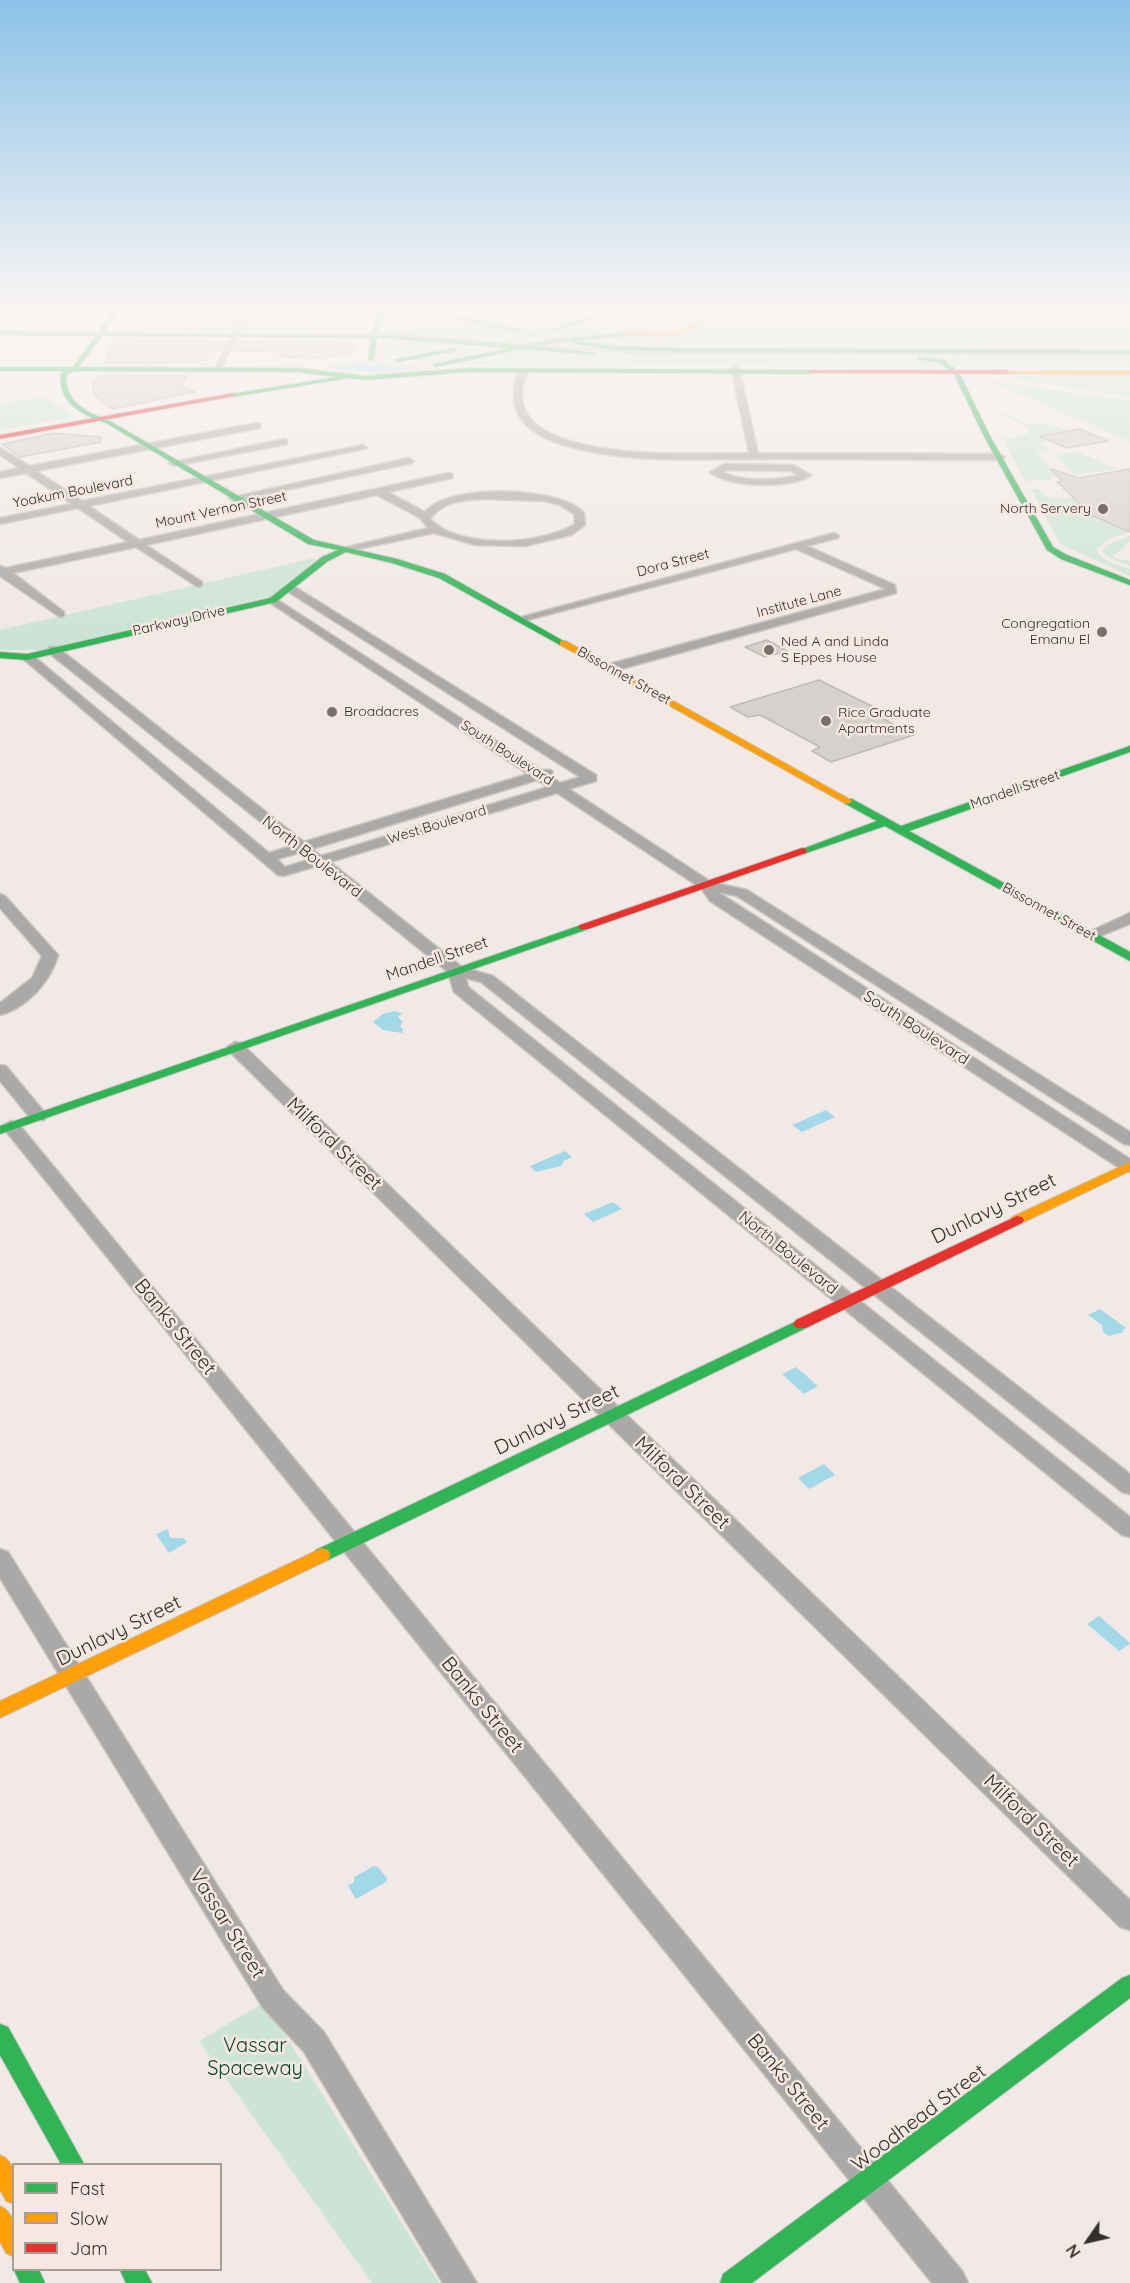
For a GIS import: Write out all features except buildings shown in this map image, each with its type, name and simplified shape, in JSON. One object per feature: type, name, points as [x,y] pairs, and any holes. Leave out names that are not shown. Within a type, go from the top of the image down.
[{"type":"main road","name":"Bissonnet Street","points":[[101,417],[147,447],[311,542],[400,562],[442,576],[1130,957]]},
{"type":"main road","points":[[0,437],[118,417]]},
{"type":"main road","points":[[979,417],[1050,548],[1064,557],[1130,583]]},
{"type":"main road","points":[[386,541],[442,576]]},
{"type":"main road","name":"Parkway Drive","points":[[0,655],[27,657],[273,600],[291,589],[332,554],[343,551]]},
{"type":"main road","name":"Mandell Street","points":[[901,830],[1130,749]]},
{"type":"main road","name":"Mandell Street","points":[[914,837],[1130,760]]},
{"type":"main road","name":"Mandell Street","points":[[6,1128],[886,822]]},
{"type":"main road","name":"Dunlavy Street","points":[[0,1710],[1129,1166]]},
{"type":"main road","name":"Woodhead Street","points":[[732,2283],[1130,1985]]},
{"type":"main road","points":[[0,2034],[72,2163]]},
{"type":"main road","points":[[0,2166],[12,2189]]},
{"type":"main road","points":[[0,2218],[12,2241]]},
{"type":"street","points":[[523,417],[529,425],[555,438],[595,449],[639,455],[1000,457]]},
{"type":"street","points":[[745,417],[754,456]]},
{"type":"street","points":[[0,475],[257,426]]},
{"type":"street","points":[[174,463],[284,442]]},
{"type":"street","name":"Yoakum Boulevard","points":[[0,520],[363,448]]},
{"type":"street","points":[[0,451],[198,584]]},
{"type":"street","points":[[746,466],[747,459],[754,456],[766,461],[767,466]]},
{"type":"street","points":[[234,498],[409,461]]},
{"type":"street","points":[[767,466],[799,469],[806,475],[794,479],[763,481],[726,477],[714,472],[724,467],[767,466]]},
{"type":"street","name":"Mount Vernon Street","points":[[1,571],[449,476]]},
{"type":"street","points":[[378,491],[426,517]]},
{"type":"street","points":[[504,496],[561,503],[576,509],[581,520],[576,528],[562,535],[530,542],[471,541],[434,530],[427,523],[426,517],[436,507],[449,502],[504,496]]},
{"type":"street","points":[[343,551],[434,530]]},
{"type":"street","name":"Dora Street","points":[[520,619],[834,537]]},
{"type":"street","name":"Institute Lane","points":[[610,669],[892,591],[891,587],[797,546]]},
{"type":"street","points":[[1,571],[60,614]]},
{"type":"street","name":"South Boulevard","points":[[291,589],[591,778]]},
{"type":"street","name":"South Boulevard","points":[[273,600],[706,885],[716,898],[1129,1166]]},
{"type":"street","name":"North Boulevard","points":[[53,650],[456,970],[487,979],[1130,1486]]},
{"type":"street","name":"North Boulevard","points":[[27,657],[284,872]]},
{"type":"street","points":[[397,681],[425,674]]},
{"type":"street","points":[[140,752],[170,744]]},
{"type":"street","name":"West Boulevard","points":[[266,858],[571,765]]},
{"type":"street","name":"West Boulevard","points":[[284,872],[591,778]]},
{"type":"street","name":"South Boulevard","points":[[706,885],[742,893],[1130,1140]]},
{"type":"street","points":[[0,899],[50,955],[47,972],[31,990],[0,1010]]},
{"type":"street","points":[[1090,935],[1130,918]]},
{"type":"street","name":"North Boulevard","points":[[456,970],[460,989],[1130,1529]]},
{"type":"street","name":"Milford Street","points":[[235,1047],[1130,1918]]},
{"type":"street","points":[[0,1070],[38,1116]]},
{"type":"street","name":"Banks Street","points":[[6,1128],[349,1542],[952,2283]]},
{"type":"street","name":"Vassar Street","points":[[0,1558],[273,1999],[314,2042],[461,2283]]},
{"type":"green space","points":[[0,417],[74,417],[0,430]]},
{"type":"green space","points":[[1005,417],[1012,417],[1031,425],[1045,423],[1076,438],[1040,436],[1050,440],[1036,442],[1052,450],[1036,452],[1057,476],[1050,476],[1050,480],[1025,481],[1003,439],[1028,434],[1030,428]]},
{"type":"green space","points":[[1072,417],[1130,417],[1130,441]]},
{"type":"green space","points":[[1077,451],[1117,469],[1074,475],[1056,455]]},
{"type":"green space","points":[[1031,489],[1040,489],[1046,497],[1073,498],[1085,509],[1081,511],[1129,532],[1108,539],[1096,549],[1106,560],[1130,569],[1130,576],[1060,544]]},
{"type":"green space","points":[[1130,535],[1130,542],[1124,545],[1127,546],[1113,555],[1114,558],[1130,561],[1130,566],[1106,556],[1102,550]]},
{"type":"green space","points":[[314,558],[316,560],[276,594],[267,597],[41,650],[0,650],[0,630]]},
{"type":"green space","name":"Vassar Spaceway","points":[[265,2002],[439,2283],[372,2283],[199,2041]]},
{"type":"water","points":[[394,1011],[402,1013],[398,1017],[403,1022],[400,1026],[403,1029],[402,1033],[383,1030],[373,1022],[383,1014]]},
{"type":"water","points":[[826,1110],[835,1117],[802,1132],[792,1125]]},
{"type":"water","points":[[565,1151],[572,1157],[564,1161],[561,1166],[536,1172],[530,1166]]},
{"type":"water","points":[[613,1202],[622,1209],[593,1222],[584,1214]]},
{"type":"water","points":[[1100,1309],[1126,1328],[1122,1330],[1124,1332],[1109,1336],[1103,1332],[1102,1325],[1088,1315]]},
{"type":"water","points":[[796,1367],[818,1386],[804,1394],[782,1374]]},
{"type":"water","points":[[824,1464],[835,1475],[809,1489],[798,1478]]},
{"type":"water","points":[[168,1529],[170,1538],[183,1538],[187,1542],[169,1553],[156,1534]]},
{"type":"water","points":[[1099,1616],[1130,1644],[1119,1651],[1087,1624]]},
{"type":"water","points":[[374,1866],[378,1867],[387,1878],[386,1882],[356,1899],[348,1886],[354,1882],[354,1877]]},
{"type":"traffic: fast","points":[[95,417],[108,422],[311,542],[394,561],[442,576],[563,643]]},
{"type":"traffic: fast","points":[[978,417],[1050,548],[1064,557],[1130,583]]},
{"type":"traffic: fast","points":[[0,655],[27,657],[273,600],[325,559],[343,551]]},
{"type":"traffic: fast","points":[[901,830],[1130,749]]},
{"type":"traffic: fast","points":[[848,801],[1130,957]]},
{"type":"traffic: fast","points":[[802,851],[886,822]]},
{"type":"traffic: fast","points":[[0,1130],[584,927]]},
{"type":"traffic: fast","points":[[322,1555],[801,1324]]},
{"type":"traffic: fast","points":[[732,2283],[1130,1985]]},
{"type":"traffic: fast","points":[[0,2034],[72,2163]]},
{"type":"traffic: fast","points":[[27,2271],[33,2283]]},
{"type":"traffic: fast","points":[[133,2271],[140,2283]]},
{"type":"traffic: slow","points":[[563,643],[848,801]]},
{"type":"traffic: slow","points":[[1017,1220],[1130,1166]]},
{"type":"traffic: slow","points":[[0,1710],[322,1555]]},
{"type":"traffic: slow","points":[[0,2166],[12,2189]]},
{"type":"traffic: slow","points":[[0,2218],[12,2241]]},
{"type":"traffic: jam","points":[[0,437],[114,417]]},
{"type":"traffic: jam","points":[[584,927],[802,851]]},
{"type":"traffic: jam","points":[[801,1324],[1017,1220]]},
{"type":"place","name":"North Servery","points":[[1103,509]]},
{"type":"place","name":"Congregation Emanu El","points":[[1102,632]]},
{"type":"place","name":"Ned A and Linda S Eppes House","points":[[769,650]]},
{"type":"place","name":"Broadacres","points":[[332,712]]},
{"type":"place","name":"Rice Graduate Apartments","points":[[826,721]]}]
